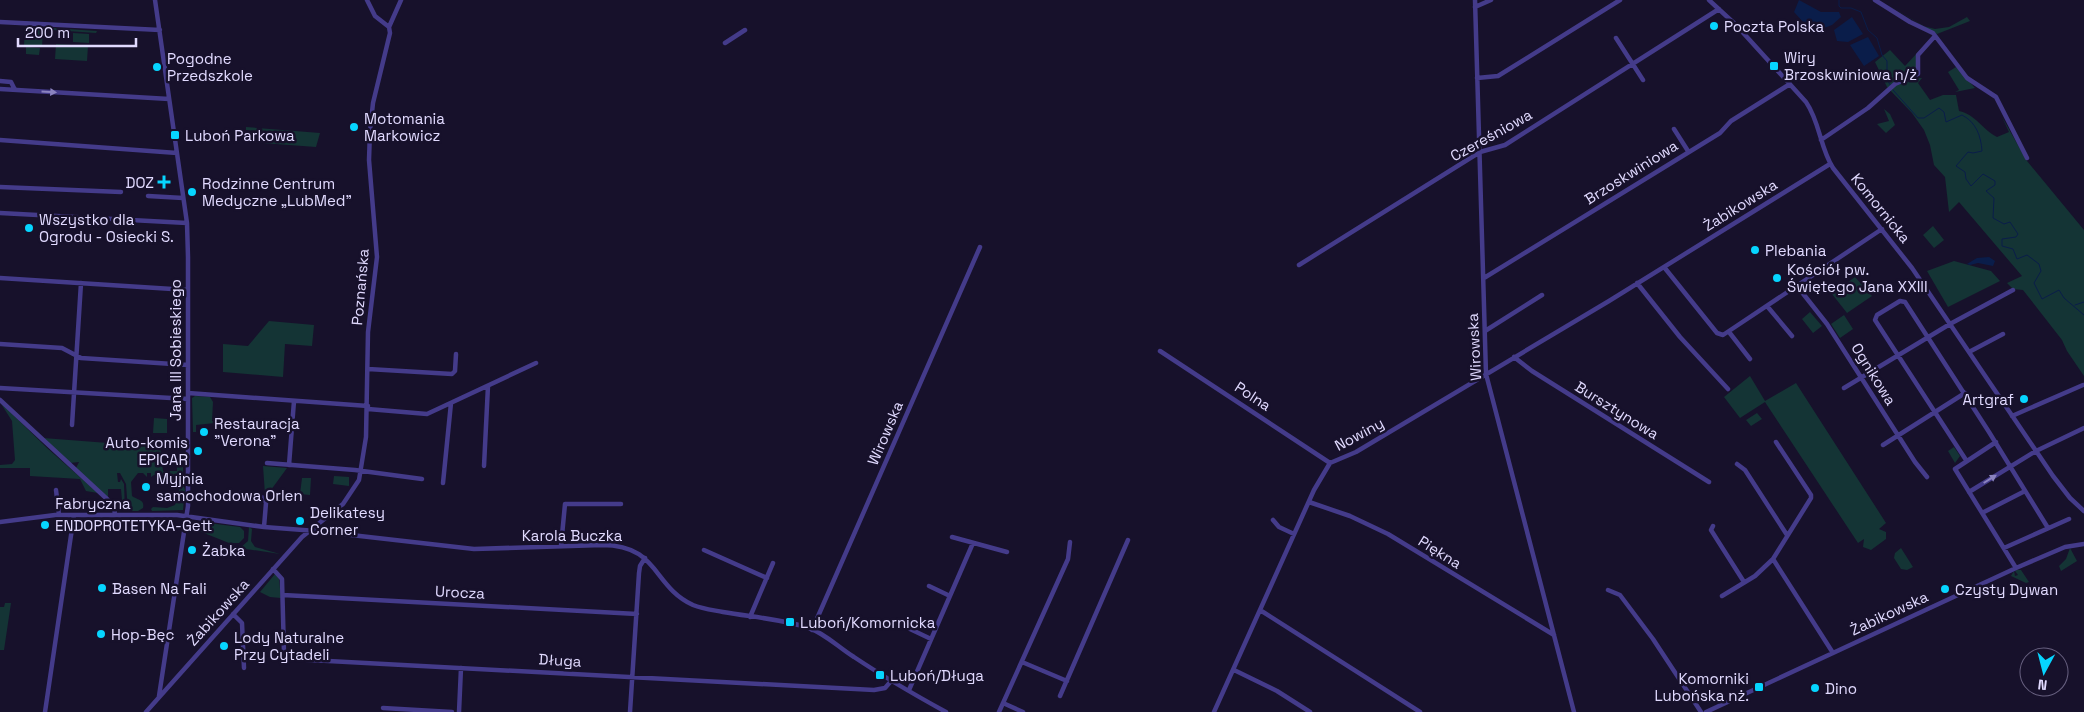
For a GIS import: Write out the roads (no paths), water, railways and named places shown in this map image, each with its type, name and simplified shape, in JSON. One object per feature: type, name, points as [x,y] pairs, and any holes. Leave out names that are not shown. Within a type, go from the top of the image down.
[{"type":"street","name":"Jana III Sobieskiego","points":[[155,0],[187,223],[188,290],[187,516],[163,679],[157,699]]},
{"type":"street","points":[[367,0],[375,16],[389,27]]},
{"type":"street","name":"Poznańska","points":[[309,530],[324,520],[348,498],[362,471],[368,408],[368,332],[377,257],[369,160],[370,131],[372,108],[390,35],[389,27],[401,0]]},
{"type":"street","name":"Wirowska","points":[[1475,0],[1486,374],[1574,712]]},
{"type":"street","points":[[1475,8],[1491,0]]},
{"type":"street","points":[[1477,78],[1498,76],[1620,0]]},
{"type":"street","name":"Komornicka","points":[[1709,0],[1790,84],[1809,108],[1830,164],[1912,268],[2061,487],[2084,510]]},
{"type":"street","points":[[1875,0],[1910,22],[1932,32],[1966,78],[1997,98],[2004,117],[2027,158]]},
{"type":"street","name":"Czereśniowa","points":[[1299,265],[1480,152],[1505,145],[1719,9]]},
{"type":"street","points":[[0,22],[160,30]]},
{"type":"street","points":[[725,42],[745,30]]},
{"type":"street","points":[[1821,140],[1868,108],[1891,87],[1918,74],[1918,55],[1935,36]]},
{"type":"street","points":[[1616,38],[1643,80]]},
{"type":"street","points":[[0,81],[11,82],[15,90]]},
{"type":"street","name":"Brzoskwiniowa","points":[[1484,278],[1720,133],[1731,121],[1790,84]]},
{"type":"street","points":[[0,90],[169,99]]},
{"type":"street","points":[[1674,129],[1688,151]]},
{"type":"street","points":[[0,140],[177,153]]},
{"type":"street","name":"Żabikowska","points":[[1609,301],[1830,164]]},
{"type":"street","points":[[0,187],[121,192]]},
{"type":"street","points":[[148,196],[183,198]]},
{"type":"street","points":[[0,214],[187,223]]},
{"type":"street","points":[[1664,267],[1717,333],[1722,335],[1882,228]]},
{"type":"street","name":"Wirowska","points":[[812,630],[980,247]]},
{"type":"street","points":[[0,278],[188,290]]},
{"type":"street","points":[[72,425],[81,283]]},
{"type":"street","points":[[1637,283],[1680,337],[1728,389]]},
{"type":"street","name":"Ognikowa","points":[[1797,286],[1822,317],[1898,436],[1927,477]]},
{"type":"street","points":[[1844,388],[1950,324],[2013,290]]},
{"type":"street","points":[[1485,331],[1542,295]]},
{"type":"street","name":"Nowiny","points":[[1214,712],[1294,534],[1330,463],[1356,452],[1609,301]]},
{"type":"street","points":[[1966,460],[1875,318],[1898,301],[1905,302],[1996,442],[2048,528]]},
{"type":"street","points":[[1767,306],[1792,336]]},
{"type":"street","points":[[1729,332],[1750,359]]},
{"type":"street","points":[[1969,352],[2003,334]]},
{"type":"street","points":[[0,344],[62,348],[76,357],[188,365]]},
{"type":"street","name":"Polna","points":[[1162,353],[1330,463]]},
{"type":"street","points":[[368,369],[452,374],[455,370],[456,354]]},
{"type":"street","name":"Bursztynowa","points":[[1514,357],[1532,371],[1709,482]]},
{"type":"street","points":[[0,388],[294,401],[422,414],[452,404],[536,363]]},
{"type":"street","points":[[2012,416],[2083,385]]},
{"type":"street","points":[[484,466],[488,386]]},
{"type":"street","points":[[1883,446],[1964,393]]},
{"type":"street","points":[[0,400],[100,492],[114,507],[116,515]]},
{"type":"street","points":[[289,465],[294,401]]},
{"type":"street","points":[[444,482],[452,404]]},
{"type":"street","points":[[1969,492],[2036,451],[2084,428]]},
{"type":"street","points":[[1722,596],[1756,575],[1773,559],[1811,495],[1776,442]]},
{"type":"street","points":[[1996,442],[1955,467],[2016,568]]},
{"type":"street","points":[[267,463],[362,471],[422,479]]},
{"type":"street","points":[[1737,464],[1745,470],[1787,535]]},
{"type":"street","points":[[56,490],[59,515]]},
{"type":"street","points":[[1982,513],[2025,491]]},
{"type":"street","points":[[240,493],[264,498],[266,503],[264,527]]},
{"type":"street","name":"Piękna","points":[[1309,502],[1355,518],[1388,534],[1554,635]]},
{"type":"street","points":[[560,546],[565,504],[621,504]]},
{"type":"street","name":"Fabryczna","points":[[0,522],[59,515],[187,516],[264,527]]},
{"type":"street","points":[[45,712],[74,515]]},
{"type":"street","points":[[2004,548],[2069,519]]},
{"type":"street","points":[[324,520],[324,528],[329,532]]},
{"type":"street","points":[[1274,520],[1279,527],[1294,534]]},
{"type":"street","points":[[1713,526],[1711,530],[1744,582]]},
{"type":"street","name":"Karola Buczka","points":[[264,527],[329,532],[477,549],[619,546],[634,550],[645,558],[668,586],[684,600],[702,608],[812,630],[946,712]]},
{"type":"street","name":"Żabikowska","points":[[146,712],[309,530]]},
{"type":"street","points":[[952,537],[1007,552]]},
{"type":"street","points":[[1060,696],[1128,540]]},
{"type":"street","points":[[999,712],[1068,559],[1070,542]]},
{"type":"street","points":[[908,690],[973,543]]},
{"type":"street","name":"Żabikowska","points":[[1706,712],[2016,568],[2065,547],[2084,544]]},
{"type":"street","points":[[704,550],[767,578]]},
{"type":"street","points":[[630,712],[640,566],[645,558]]},
{"type":"street","points":[[1773,559],[1833,653]]},
{"type":"street","points":[[750,617],[773,563]]},
{"type":"street","points":[[273,569],[282,578],[283,595]]},
{"type":"street","points":[[929,586],[950,596]]},
{"type":"street","points":[[1608,590],[1620,595],[1654,639],[1701,712]]},
{"type":"street","name":"Urocza","points":[[283,595],[637,614]]},
{"type":"street","name":"Długa","points":[[283,595],[284,653],[287,658],[874,690],[885,688],[892,680]]},
{"type":"street","points":[[1260,610],[1420,712]]},
{"type":"street","points":[[233,614],[242,623],[244,668]]},
{"type":"street","points":[[910,629],[931,639]]},
{"type":"street","points":[[1022,662],[1067,681]]},
{"type":"street","points":[[459,712],[461,668]]},
{"type":"street","points":[[1234,670],[1277,691],[1310,712]]},
{"type":"street","points":[[163,679],[176,678]]},
{"type":"street","points":[[1003,703],[1023,712]]},
{"type":"street","points":[[383,708],[452,712]]},
{"type":"water","points":[[1799,0],[1821,12],[1839,12],[1841,17],[1832,25],[1816,31],[1804,23],[1794,12]]},
{"type":"water","points":[[1852,17],[1863,34],[1848,42],[1837,41],[1834,30]]},
{"type":"water","points":[[1868,37],[1879,56],[1864,66],[1850,45]]},
{"type":"water","points":[[1989,257],[1995,261],[1993,266],[1978,263],[1967,264],[1977,258]]},
{"type":"waterway","points":[[1839,0],[1841,8],[1851,8],[1861,12],[1868,30],[1877,38],[1882,55],[1887,61],[1887,80],[1891,86]]},
{"type":"waterway","points":[[1893,90],[1918,118],[1924,118],[1939,108],[1944,112],[1946,122],[1962,115],[1971,121],[1979,135],[1982,151],[1968,152],[1956,166],[1965,172],[1966,179],[1971,186],[1983,174],[1995,181],[1995,185],[1986,191],[1994,198],[1993,218],[2004,224],[2010,222],[2018,234],[2016,237],[2002,239],[2002,246],[2013,249],[2017,259],[2027,255],[2039,264],[2041,271],[2034,283],[2042,299],[2059,290],[2064,298],[2084,315]]},
{"type":"waterway","points":[[2075,305],[2084,302]]},
{"type":"place","name":"Poczta Polska","points":[[1714,26]]},
{"type":"place","name":"Wiry Brzoskwiniowa n/ż","points":[[1774,66]]},
{"type":"place","name":"Pogodne Przedszkole","points":[[157,67]]},
{"type":"place","name":"Motomania Markowicz","points":[[354,127]]},
{"type":"place","name":"Luboń Parkowa","points":[[175,135]]},
{"type":"place","name":"DOZ","points":[[164,182]]},
{"type":"place","name":"Rodzinne Centrum Medyczne „LubMed”","points":[[192,192]]},
{"type":"place","name":"Wszystko dla Ogrodu - Osiecki S.","points":[[29,228]]},
{"type":"place","name":"Plebania","points":[[1755,250]]},
{"type":"place","name":"Kościół pw. Świętego Jana XXIII","points":[[1777,278]]},
{"type":"place","name":"Artgraf","points":[[2024,399]]},
{"type":"place","name":"Restauracja \"Verona\"","points":[[204,432]]},
{"type":"place","name":"Auto-komis EPICAR","points":[[198,451]]},
{"type":"place","name":"Myjnia samochodowa Orlen","points":[[146,487]]},
{"type":"place","name":"Delikatesy Corner","points":[[300,521]]},
{"type":"place","name":"ENDOPROTETYKA-Gett","points":[[45,525]]},
{"type":"place","name":"Żabka","points":[[192,550]]},
{"type":"place","name":"Basen Na Fali","points":[[102,588]]},
{"type":"place","name":"Czysty Dywan","points":[[1945,589]]},
{"type":"place","name":"Luboń/Komornicka","points":[[790,622]]},
{"type":"place","name":"Hop-Bęc","points":[[101,634]]},
{"type":"place","name":"Lody Naturalne Przy Cytadeli","points":[[224,646]]},
{"type":"place","name":"Luboń/Długa","points":[[880,675]]},
{"type":"place","name":"Komorniki Lubońska nż.","points":[[1759,687]]},
{"type":"place","name":"Dino","points":[[1815,688]]}]
